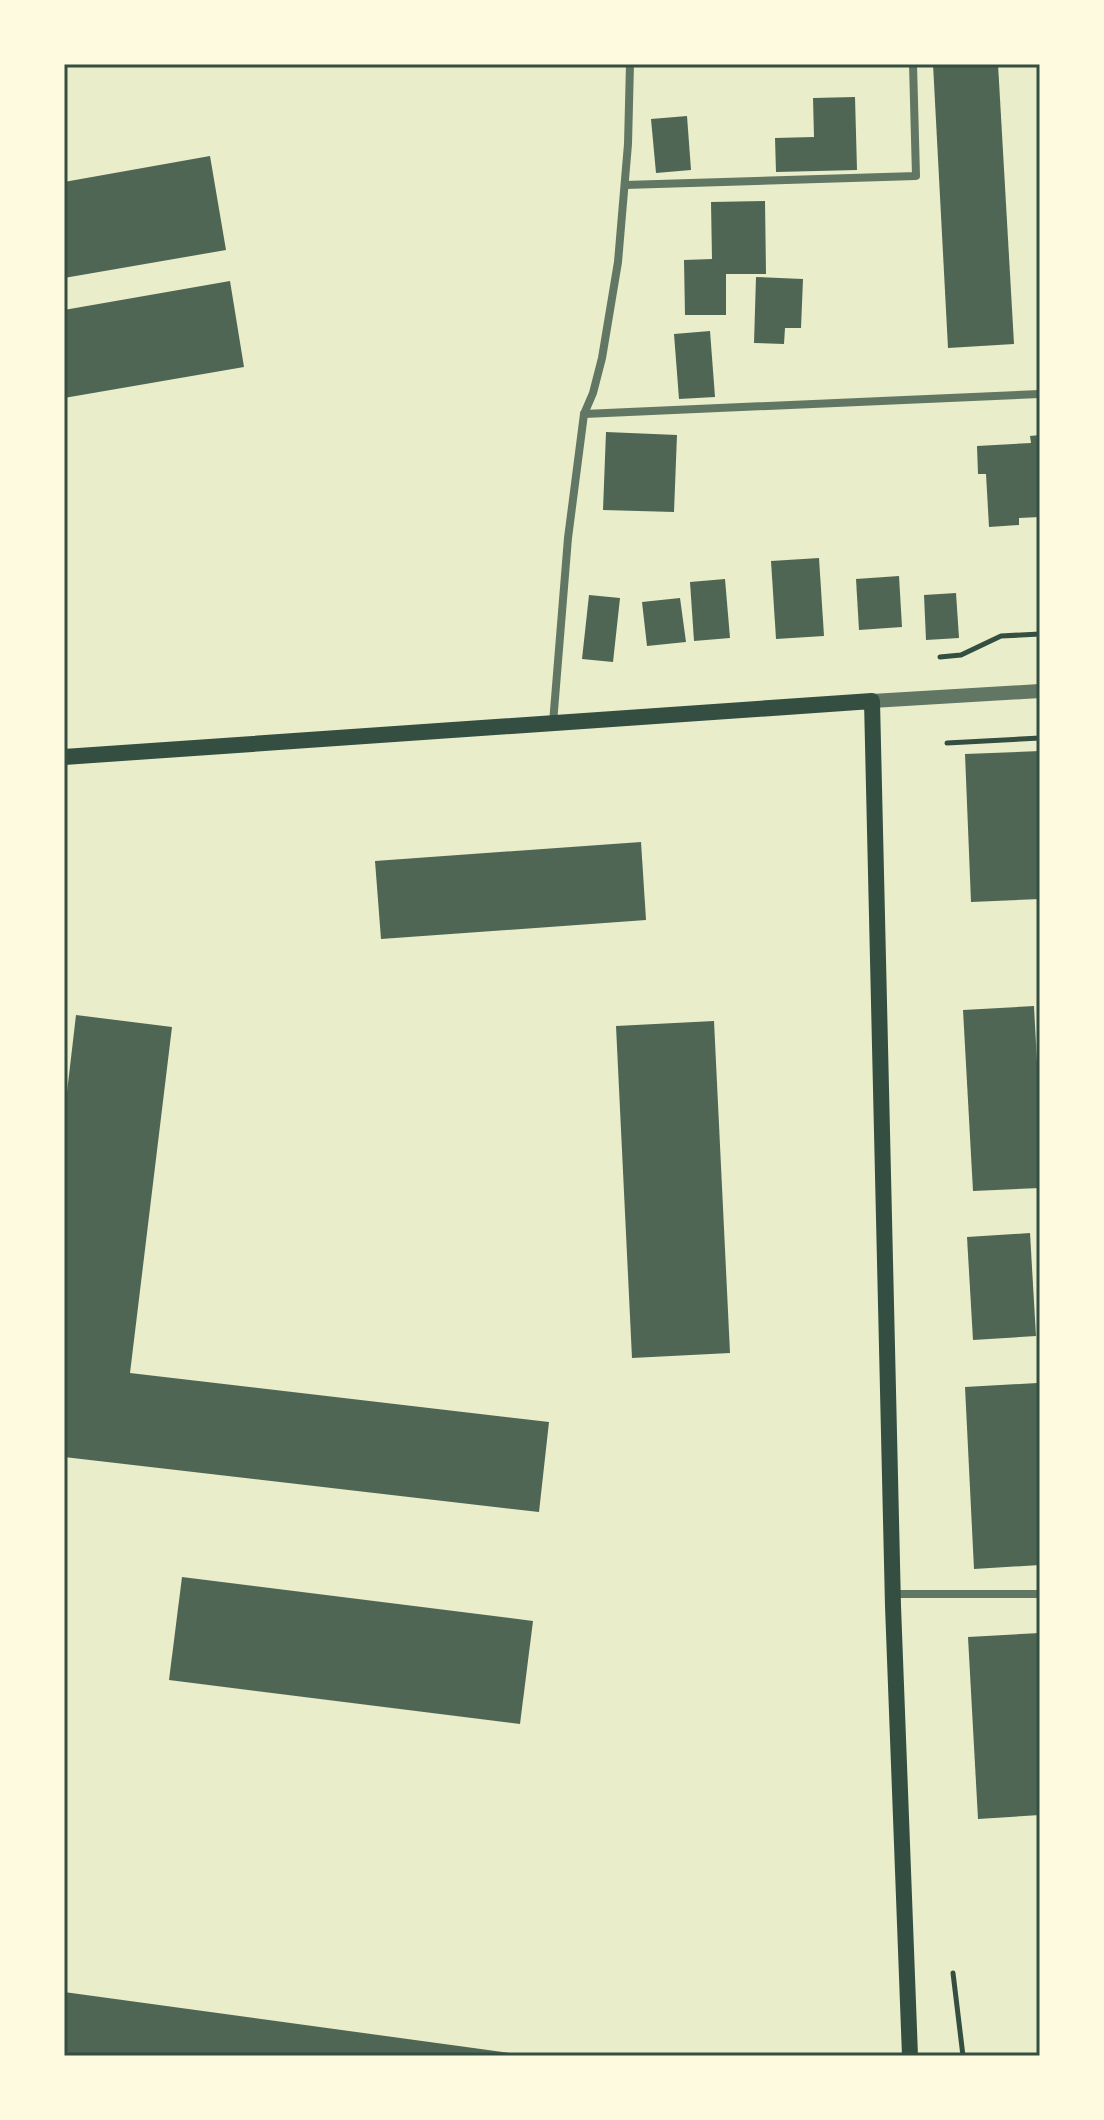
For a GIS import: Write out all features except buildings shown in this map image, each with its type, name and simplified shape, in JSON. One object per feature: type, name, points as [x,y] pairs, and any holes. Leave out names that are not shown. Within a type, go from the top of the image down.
[{"type":"main road","points":[[64,757],[872,701],[893,1594],[910,2056]]},
{"type":"street","points":[[553,724],[568,538],[584,414],[602,358],[618,262],[630,64]]},
{"type":"street","points":[[625,185],[916,176],[913,64]]},
{"type":"street","points":[[584,414],[1040,394]]},
{"type":"street","points":[[872,701],[1040,691]]},
{"type":"street","points":[[893,1594],[1040,1594]]},
{"type":"path","points":[[940,657],[961,655],[1001,636],[1040,634]]},
{"type":"path","points":[[947,743],[1040,738]]},
{"type":"path","points":[[953,1973],[963,2056]]}]
